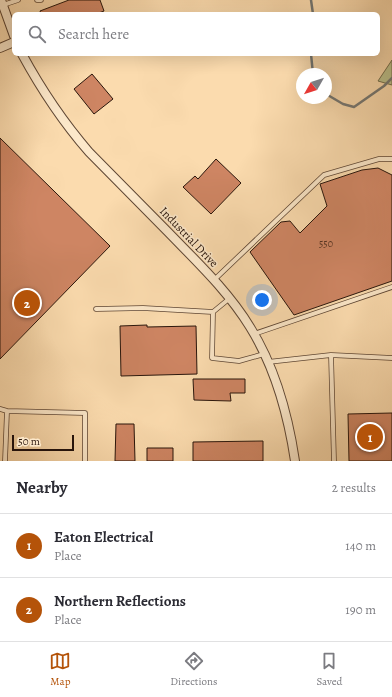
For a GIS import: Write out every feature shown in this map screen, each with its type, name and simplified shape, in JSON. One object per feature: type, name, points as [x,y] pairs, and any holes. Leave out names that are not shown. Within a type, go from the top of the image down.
[{"type":"street","points":[[2,2],[12,30]]},
{"type":"street","points":[[0,48],[12,43]]},
{"type":"street","name":"Industrial Drive","points":[[23,56],[47,96],[75,136],[196,260],[230,298],[253,334],[266,358],[280,391],[289,422],[295,461]]},
{"type":"lane","points":[[2,2],[18,0]]},
{"type":"lane","points":[[214,280],[324,175],[379,159],[392,159]]},
{"type":"lane","points":[[253,334],[392,287]]},
{"type":"lane","points":[[96,309],[143,308],[213,312],[230,298]]},
{"type":"lane","points":[[213,312],[212,358],[239,361],[266,358],[331,355],[392,358]]},
{"type":"lane","points":[[331,355],[334,461]]},
{"type":"lane","points":[[0,409],[7,411],[85,413],[85,461]]},
{"type":"lane","points":[[5,461],[7,411]]},
{"type":"green space","points":[[392,60],[392,85],[378,81]]},
{"type":"building","points":[[69,0],[100,0],[104,11],[40,12]]},
{"type":"building","points":[[92,74],[113,99],[94,114],[74,89]]},
{"type":"building","points":[[0,138],[110,246],[0,359]]},
{"type":"building","points":[[216,159],[241,183],[211,214],[183,187],[195,176],[198,179]]},
{"type":"building","points":[[378,168],[392,175],[392,281],[294,315],[250,252],[281,222],[290,221],[300,233],[327,206],[320,184],[362,170]]},
{"type":"building","points":[[147,325],[147,327],[196,326],[197,374],[121,376],[120,326]]},
{"type":"building","points":[[193,379],[245,379],[245,393],[230,393],[231,401],[194,400]]},
{"type":"building","points":[[392,413],[392,461],[349,461],[348,414]]},
{"type":"building","points":[[116,424],[134,424],[135,461],[115,461]]},
{"type":"building","points":[[263,441],[263,461],[193,461],[193,442]]},
{"type":"building","points":[[147,448],[173,448],[173,461],[147,461]]},
{"type":"waterway","points":[[311,0],[313,12]]},
{"type":"waterway","points":[[311,56],[312,68]]},
{"type":"waterway","points":[[332,98],[343,104],[354,107],[384,86],[392,78]]},
{"type":"place","name":"Northern Reflections","points":[[27,303]]},
{"type":"place","name":"Eaton Electrical","points":[[370,437]]}]
